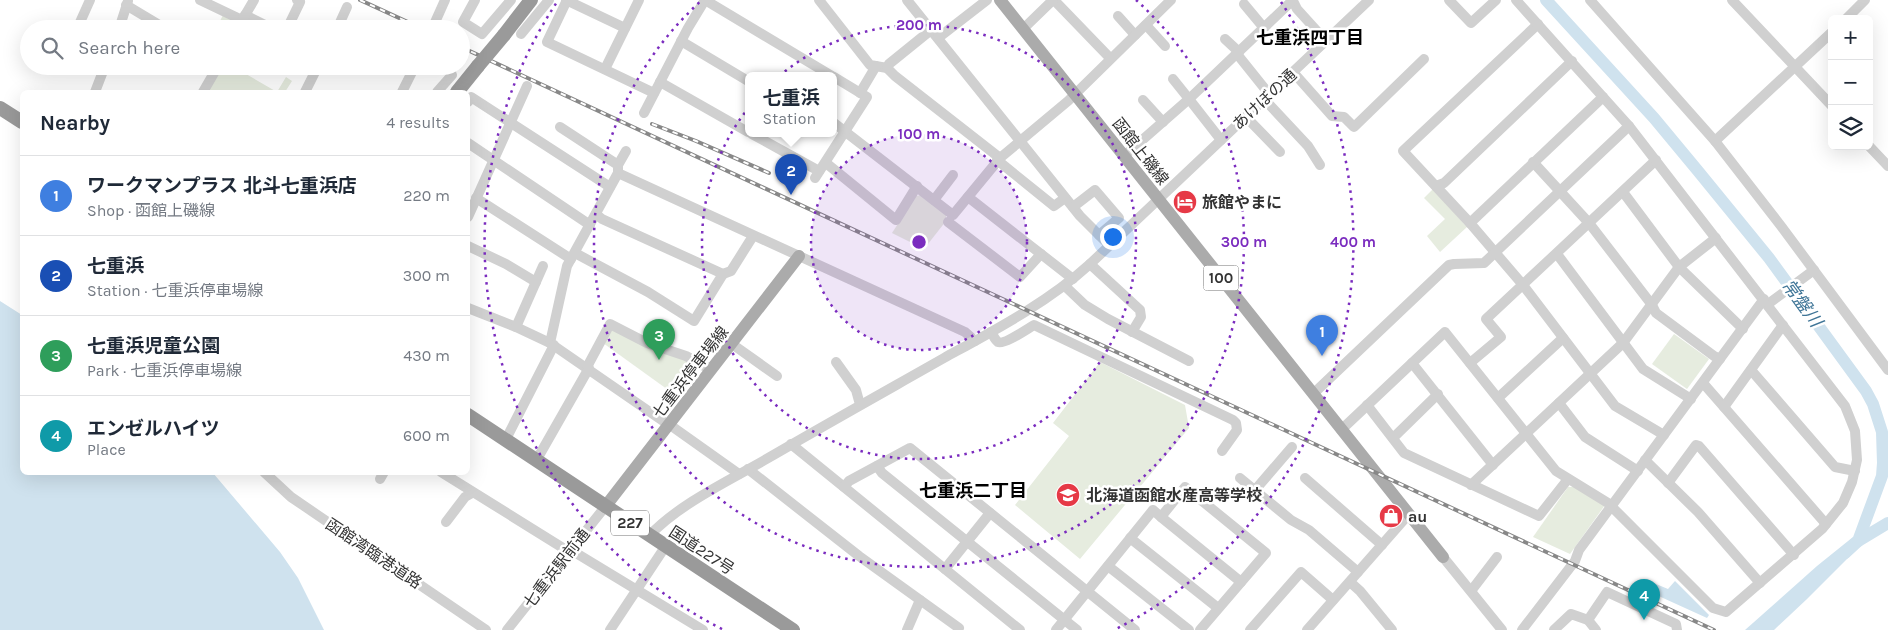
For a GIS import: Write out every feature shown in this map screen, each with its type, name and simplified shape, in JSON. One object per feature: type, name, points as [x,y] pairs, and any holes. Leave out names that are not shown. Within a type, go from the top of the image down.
[{"type":"highway","points":[[459,90],[531,0]]},
{"type":"highway","points":[[0,108],[20,121]]},
{"type":"highway","name":"国道227号","points":[[470,416],[792,630]]},
{"type":"main road","name":"函館上磯線","points":[[1000,0],[1443,557]]},
{"type":"main road","name":"七重浜停車場線","points":[[605,507],[666,423],[732,344],[799,256]]},
{"type":"street","points":[[81,20],[90,0]]},
{"type":"street","points":[[200,0],[240,20]]},
{"type":"street","points":[[243,20],[254,0]]},
{"type":"street","points":[[291,20],[300,2],[297,0]]},
{"type":"street","points":[[436,20],[445,0]]},
{"type":"street","points":[[465,20],[475,0]]},
{"type":"street","points":[[470,26],[482,34],[511,0]]},
{"type":"street","points":[[521,34],[549,0]]},
{"type":"street","points":[[626,28],[566,0],[547,42],[654,93]]},
{"type":"street","points":[[606,69],[639,0]]},
{"type":"street","points":[[644,113],[681,41],[705,0],[825,72]]},
{"type":"street","points":[[819,0],[870,65],[887,68],[1054,206],[1065,198]]},
{"type":"street","points":[[907,0],[1065,198],[1109,245]]},
{"type":"street","points":[[938,38],[987,0]]},
{"type":"street","points":[[1023,30],[1053,0],[1110,58]]},
{"type":"street","points":[[837,125],[953,215],[999,159],[1068,101],[1074,93],[1146,25],[1160,4],[1171,0]]},
{"type":"street","points":[[1124,156],[1189,99],[1293,0],[1297,9],[1326,41]]},
{"type":"street","name":"あけぼの通","points":[[649,536],[659,526],[689,505],[739,474],[991,332],[1069,282],[1246,117],[1367,0]]},
{"type":"street","points":[[1449,0],[1471,23],[1496,0]]},
{"type":"street","points":[[1341,430],[1445,332],[1556,471],[1611,506],[1713,608],[1726,612],[1794,554],[1826,524],[1844,503],[1855,471],[1856,460],[1854,431],[1845,406],[1630,126],[1516,0]]},
{"type":"street","points":[[1590,0],[1715,141],[1814,270],[1884,356],[1888,370]]},
{"type":"street","points":[[1732,0],[1831,105]]},
{"type":"street","points":[[1850,15],[1866,0]]},
{"type":"street","points":[[122,20],[127,3],[152,20]]},
{"type":"street","points":[[1244,4],[1264,28]]},
{"type":"street","points":[[341,20],[347,7]]},
{"type":"street","points":[[1118,16],[1135,35]]},
{"type":"street","points":[[1538,24],[1403,151],[1496,252],[1615,406],[1664,435]]},
{"type":"street","points":[[1146,25],[1165,46]]},
{"type":"street","points":[[887,68],[889,64],[931,30]]},
{"type":"street","points":[[1715,141],[1828,36]]},
{"type":"street","points":[[1225,39],[1238,53],[1266,97],[1308,146],[1320,165]]},
{"type":"street","points":[[681,41],[745,78]]},
{"type":"street","points":[[1293,72],[1332,116],[1344,117],[1354,127],[1424,59]]},
{"type":"street","points":[[1436,186],[1444,182],[1572,62]]},
{"type":"street","points":[[860,93],[876,66]]},
{"type":"street","points":[[96,90],[102,75]]},
{"type":"street","points":[[204,90],[213,75]]},
{"type":"street","points":[[306,90],[314,75]]},
{"type":"street","points":[[403,90],[410,75]]},
{"type":"street","points":[[440,90],[452,75]]},
{"type":"street","points":[[820,170],[867,97],[837,79]]},
{"type":"street","points":[[1173,79],[1221,140]]},
{"type":"street","points":[[660,82],[745,130]]},
{"type":"street","points":[[470,212],[527,86]]},
{"type":"street","points":[[470,99],[471,97],[610,187]]},
{"type":"street","points":[[1470,223],[1604,97]]},
{"type":"street","points":[[1143,100],[1163,122]]},
{"type":"street","points":[[1246,117],[1280,152]]},
{"type":"street","points":[[1313,394],[1449,266],[1454,264],[1484,263],[1630,126]]},
{"type":"street","points":[[560,127],[618,169],[753,236],[965,332],[975,341]]},
{"type":"street","points":[[758,137],[820,170],[896,220],[917,186]]},
{"type":"street","points":[[470,144],[590,224]]},
{"type":"street","points":[[1873,150],[1888,166]]},
{"type":"street","points":[[505,441],[552,344],[565,272],[610,187],[626,151]]},
{"type":"street","points":[[1470,363],[1501,337],[1486,319],[1656,160]]},
{"type":"street","points":[[1534,162],[1590,223],[1652,305],[1656,313],[1720,359]]},
{"type":"street","points":[[934,200],[953,175]]},
{"type":"street","points":[[1073,207],[1095,190],[1119,218],[1099,235]]},
{"type":"street","points":[[1623,192],[1680,267],[1743,329]]},
{"type":"street","points":[[968,197],[1041,254],[1069,282],[1085,305],[1189,361]]},
{"type":"street","points":[[476,198],[573,256],[642,289],[694,321],[723,274],[731,271],[753,236]]},
{"type":"street","points":[[596,214],[602,219],[723,274]]},
{"type":"street","points":[[948,222],[1020,277],[1041,254]]},
{"type":"street","points":[[1471,485],[1624,343],[1680,267],[1716,238]]},
{"type":"street","points":[[470,247],[506,264],[536,282]]},
{"type":"street","points":[[1557,254],[1643,369],[1691,399]]},
{"type":"street","points":[[1090,264],[1140,310],[1141,317],[1132,332]]},
{"type":"street","points":[[516,327],[543,266]]},
{"type":"street","points":[[1522,630],[1575,561],[1579,550],[1743,329],[1766,302],[1777,298],[1814,270]]},
{"type":"street","points":[[470,309],[552,344],[739,474]]},
{"type":"street","points":[[536,461],[588,368],[610,324],[647,343],[686,356],[706,367]]},
{"type":"street","points":[[991,332],[996,341],[1000,343],[1034,325],[1233,420],[1236,423],[1237,430],[1222,451]]},
{"type":"street","points":[[1724,407],[1784,325]]},
{"type":"street","points":[[1498,398],[1563,338]]},
{"type":"street","points":[[732,344],[777,376]]},
{"type":"street","points":[[836,362],[856,390],[859,401]]},
{"type":"street","points":[[1412,362],[1493,464]]},
{"type":"street","points":[[1751,370],[1835,467],[1855,471]]},
{"type":"street","points":[[1703,383],[1826,524]]},
{"type":"street","points":[[1393,438],[1438,394]]},
{"type":"street","points":[[1559,403],[1585,437],[1638,471]]},
{"type":"street","points":[[1367,405],[1404,453],[1539,516],[1568,479]]},
{"type":"street","points":[[791,444],[1020,630]]},
{"type":"street","points":[[1668,483],[1696,445],[1699,446],[1794,554]]},
{"type":"street","points":[[1255,490],[1292,447]]},
{"type":"street","points":[[844,487],[849,481],[910,448],[1135,630]]},
{"type":"street","points":[[1645,460],[1698,512],[1760,583]]},
{"type":"street","points":[[877,466],[882,473],[1077,630]]},
{"type":"street","points":[[748,469],[859,556],[960,629]]},
{"type":"street","name":"函館湾臨港道路","points":[[267,475],[291,498],[386,560],[486,630]]},
{"type":"street","points":[[445,475],[563,548],[571,550],[702,630]]},
{"type":"street","points":[[1240,478],[1292,520],[1309,530],[1358,572]]},
{"type":"street","points":[[1305,478],[1382,545]]},
{"type":"street","points":[[1162,517],[1185,487],[1266,553],[1200,630]]},
{"type":"street","points":[[446,522],[465,497],[472,493]]},
{"type":"street","name":"七重浜駅前通","points":[[508,630],[605,507]]},
{"type":"street","points":[[1056,630],[1153,510],[1241,582]]},
{"type":"street","points":[[944,569],[990,513]]},
{"type":"street","points":[[1307,630],[1409,514]]},
{"type":"street","points":[[1130,538],[1218,608]]},
{"type":"street","points":[[610,630],[665,547]]},
{"type":"street","points":[[1443,557],[1502,630]]},
{"type":"street","points":[[1471,591],[1497,557]]},
{"type":"street","points":[[1108,566],[1189,630]]},
{"type":"street","points":[[1250,630],[1302,572],[1333,600]]},
{"type":"street","points":[[1350,582],[1360,591],[1392,630]]},
{"type":"street","points":[[1588,620],[1607,592],[1676,624],[1676,630]]},
{"type":"street","points":[[907,630],[920,600]]},
{"type":"street","points":[[1554,630],[1571,614],[1588,620],[1596,630]]},
{"type":"shaded area","points":[[223,15],[231,20],[220,20]]},
{"type":"shaded area","points":[[216,75],[248,75],[274,90],[207,90]]},
{"type":"shaded area","points":[[286,77],[292,81],[286,90],[278,90]]},
{"type":"shaded area","points":[[1433,189],[1467,227],[1440,252],[1427,236],[1445,219],[1424,198]]},
{"type":"shaded area","points":[[921,195],[946,215],[946,221],[924,249],[892,233],[916,196]]},
{"type":"shaded area","points":[[612,328],[693,362],[671,392],[603,343]]},
{"type":"shaded area","points":[[1674,334],[1709,359],[1687,389],[1652,364]]},
{"type":"shaded area","points":[[1100,362],[1185,405],[1189,428],[1080,559],[1015,505],[1069,436],[1053,423]]},
{"type":"shaded area","points":[[1568,487],[1574,487],[1605,505],[1570,554],[1533,537]]},
{"type":"water","points":[[0,301],[20,314],[20,475],[215,475],[280,552],[298,578],[324,630],[0,630]]},
{"type":"water","points":[[1853,537],[1861,545],[1774,630],[1745,630],[1817,566]]},
{"type":"water","points":[[1675,581],[1709,615],[1707,618],[1652,593],[1656,584],[1668,589]]},
{"type":"waterway","name":"常盤川","points":[[1546,0],[1654,118],[1698,171],[1769,258],[1866,391],[1873,404],[1882,432],[1882,476],[1858,541],[1845,553]]},
{"type":"waterway","points":[[1858,541],[1888,523]]},
{"type":"railway","points":[[360,0],[403,20]]},
{"type":"railway","points":[[470,51],[1714,630]]},
{"type":"railway","points":[[652,124],[769,173]]},
{"type":"place","name":"七重浜","points":[[791,195]]},
{"type":"place","name":"旅館やまに","points":[[1185,202]]},
{"type":"place","name":"ワークマンプラス 北斗七重浜店","points":[[1322,356]]},
{"type":"place","name":"七重浜児童公園","points":[[659,360]]},
{"type":"place","name":"北海道函館水産高等学校","points":[[1068,495]]},
{"type":"place","name":"au","points":[[1391,516]]},
{"type":"place","name":"エンゼルハイツ","points":[[1644,620]]},
{"type":"district","name":"七重浜四丁目","points":[[1310,38]]},
{"type":"district","name":"七重浜二丁目","points":[[973,491]]}]
